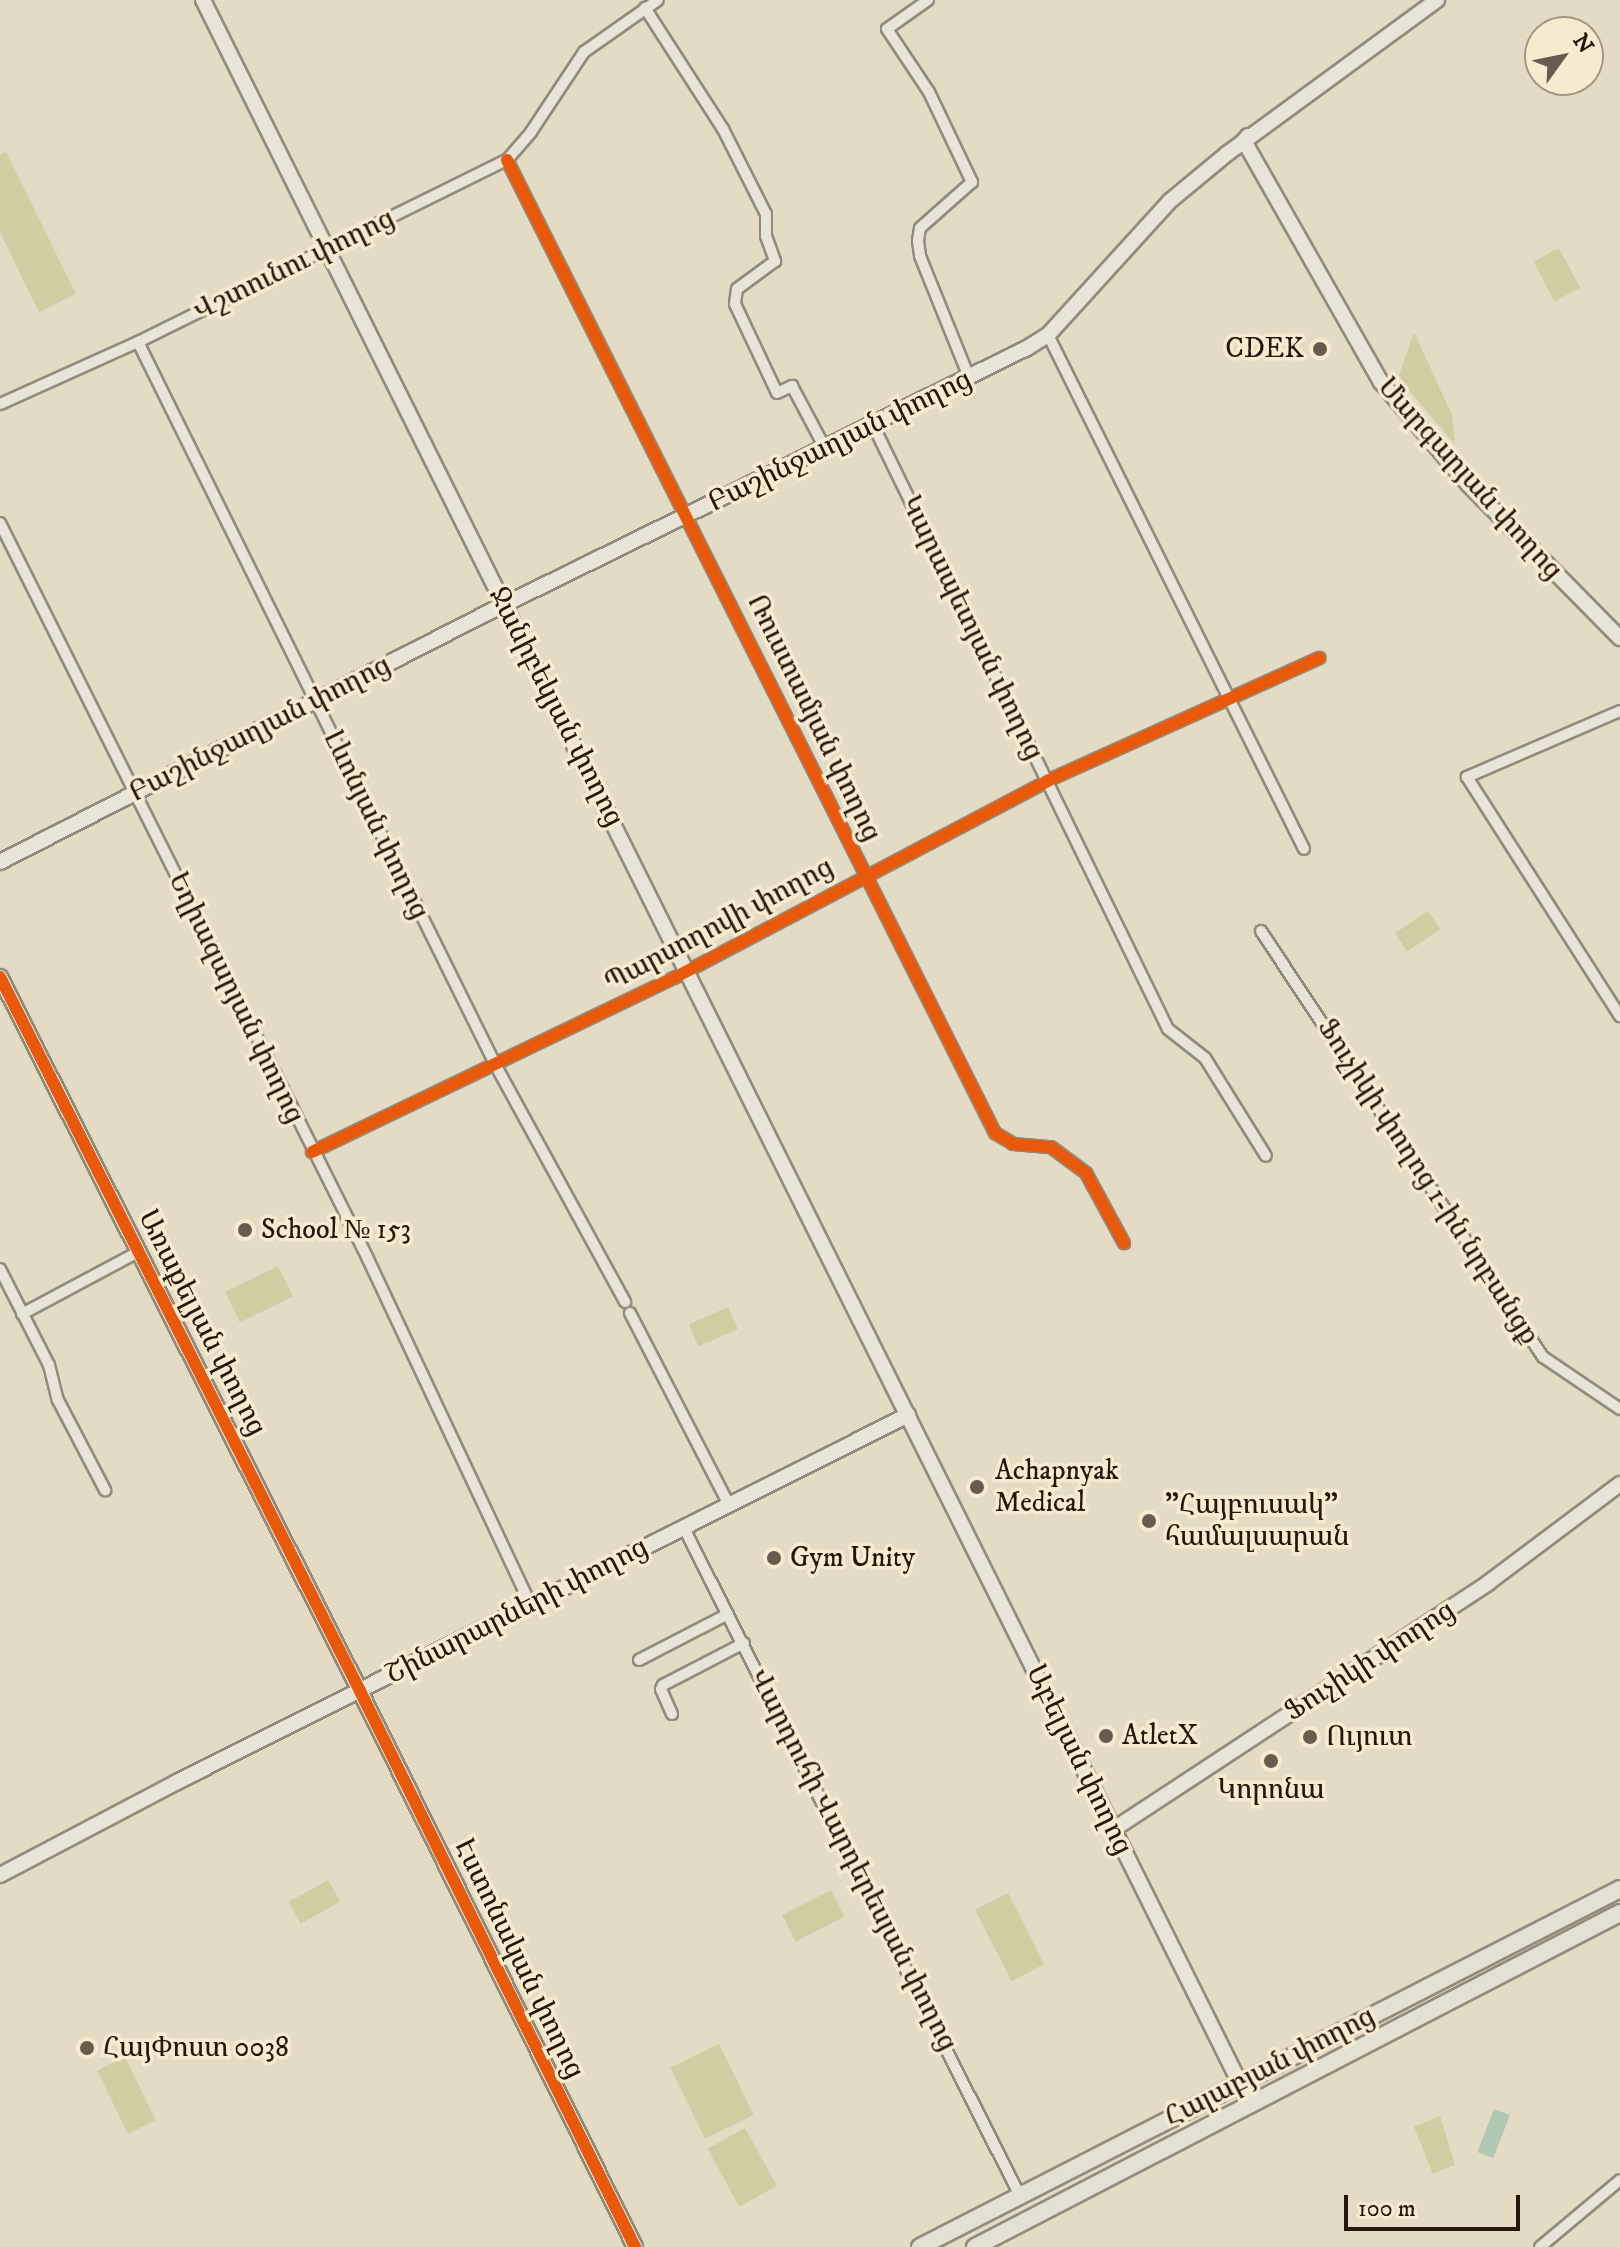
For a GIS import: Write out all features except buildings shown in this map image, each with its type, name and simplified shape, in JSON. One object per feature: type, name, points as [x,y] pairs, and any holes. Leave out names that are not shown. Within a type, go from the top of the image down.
[{"type":"main road","name":"Ջանիբեկյան փողոց","points":[[203,0],[908,1415]]},
{"type":"main road","name":"Բաշինջաղյան փողոց","points":[[0,862],[133,792],[1048,335],[1170,201],[1424,0]]},
{"type":"main road","name":"Բաշինջաղյան փողոց","points":[[1245,139],[1437,0]]},
{"type":"main road","name":"Մարգարյան փողոց","points":[[1245,139],[1381,382],[1469,485],[1620,635]]},
{"type":"main road","name":"Առաքելյան փողոց","points":[[0,977],[360,1691]]},
{"type":"main road","name":"Շինարարների փողոց","points":[[0,1875],[112,1814],[908,1415]]},
{"type":"main road","name":"Աբելյան փողոց","points":[[908,1415],[1250,2104]]},
{"type":"main road","name":"Ֆուչիկի փողոց","points":[[1114,1829],[1488,1583],[1620,1484]]},
{"type":"main road","name":"Էստոնական փողոց","points":[[360,1691],[635,2247]]},
{"type":"main road","name":"Հալաբյան փողոց","points":[[920,2247],[1620,1889]]},
{"type":"main road","name":"Հալաբյան փողոց","points":[[975,2247],[1620,1913]]},
{"type":"main road","points":[[1382,2009],[1380,2022],[1393,2030]]},
{"type":"street","name":"Վշտունու փողոց","points":[[0,404],[138,342],[507,160],[517,151],[584,52],[658,0]]},
{"type":"street","points":[[928,0],[887,29],[929,92],[972,182],[920,228],[918,241],[920,256],[969,377]]},
{"type":"street","points":[[645,8],[724,132],[766,214],[766,236],[775,261],[737,289],[735,304],[777,393],[792,386],[825,448]]},
{"type":"street","name":"Ռուստամյան փողոց","points":[[507,160],[995,1133],[1013,1144],[1051,1147],[1086,1173],[1124,1243]]},
{"type":"street","points":[[1048,335],[1304,849]]},
{"type":"street","name":"Լևոնյան փողոց","points":[[138,342],[496,1066],[728,1503]]},
{"type":"street","name":"Կարապետյան փողոց","points":[[873,425],[1168,1029],[1205,1058],[1266,1156]]},
{"type":"street","name":"Եղիազարյան փողոց","points":[[0,523],[367,1257],[530,1604]]},
{"type":"street","name":"Պարսողովի փողոց","points":[[312,1152],[688,971],[1047,781],[1320,658]]},
{"type":"street","points":[[1620,711],[1467,777],[1620,1016]]},
{"type":"street","name":"Ֆուչիկի փողոց 1-ին նրբանցք","points":[[1261,931],[1543,1357],[1620,1409]]},
{"type":"street","points":[[22,1314],[140,1251]]},
{"type":"street","points":[[0,1269],[49,1365],[58,1400],[105,1490]]},
{"type":"street","name":"Վարդուհի Վարդերեսյան փողոց","points":[[683,1526],[1020,2196]]},
{"type":"street","points":[[639,1660],[728,1614]]},
{"type":"street","points":[[672,1714],[661,1689],[663,1685],[744,1643]]},
{"type":"street","points":[[1540,2247],[1620,2180]]},
{"type":"shaded area","points":[[6,152],[76,294],[39,312],[0,232],[0,155]]},
{"type":"shaded area","points":[[1559,248],[1580,288],[1555,301],[1533,262]]},
{"type":"shaded area","points":[[1414,332],[1452,415],[1455,444],[1398,378]]},
{"type":"shaded area","points":[[1428,911],[1440,929],[1407,952],[1395,933]]},
{"type":"shaded area","points":[[278,1266],[293,1297],[240,1322],[225,1292]]},
{"type":"shaded area","points":[[728,1307],[738,1329],[698,1346],[689,1324]]},
{"type":"shaded area","points":[[328,1880],[340,1902],[301,1924],[289,1902]]},
{"type":"shaded area","points":[[831,1890],[845,1917],[796,1942],[782,1915]]},
{"type":"shaded area","points":[[1008,1893],[1044,1964],[1011,1981],[975,1910]]},
{"type":"shaded area","points":[[719,2044],[754,2115],[705,2139],[670,2068]]},
{"type":"shaded area","points":[[125,2057],[156,2120],[128,2134],[97,2071]]},
{"type":"shaded area","points":[[1494,2109],[1510,2115],[1493,2158],[1478,2152]]},
{"type":"shaded area","points":[[1440,2116],[1455,2165],[1433,2174],[1414,2127]]},
{"type":"shaded area","points":[[745,2128],[777,2186],[739,2207],[707,2149]]},
{"type":"cycle path","points":[[507,160],[995,1133],[1013,1144],[1051,1147],[1086,1173],[1124,1243]]},
{"type":"cycle path","points":[[312,1152],[674,978],[1047,781],[1320,658]]},
{"type":"cycle path","points":[[0,977],[360,1691],[635,2247]]},
{"type":"place","name":"CDEK","points":[[1320,349]]},
{"type":"place","name":"School № 153","points":[[245,1230]]},
{"type":"place","name":"Achapnyak Medical","points":[[977,1487]]},
{"type":"place","name":"\"Հայբուսակ\" համալսարան","points":[[1149,1521]]},
{"type":"place","name":"Gym Unity","points":[[774,1558]]},
{"type":"place","name":"AtletX","points":[[1106,1736]]},
{"type":"place","name":"Ույուտ","points":[[1310,1737]]},
{"type":"place","name":"Կորոնա","points":[[1271,1761]]},
{"type":"place","name":"ՀայՓոստ 0038","points":[[87,2048]]}]
